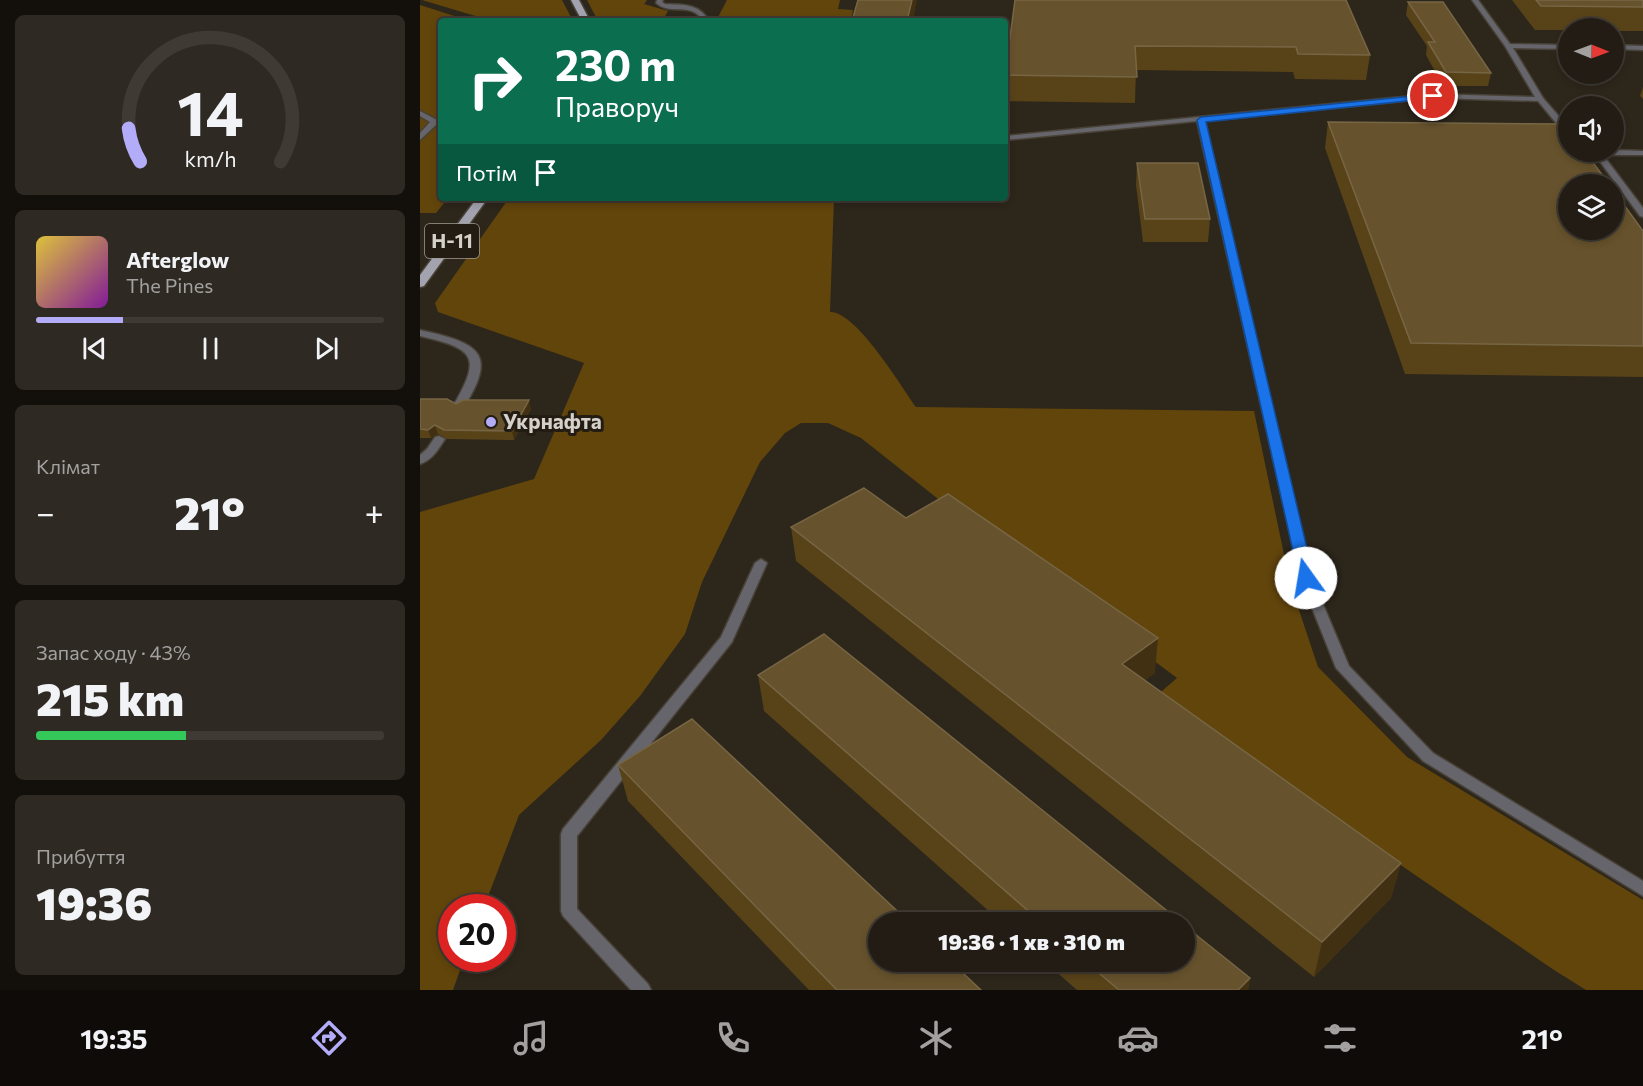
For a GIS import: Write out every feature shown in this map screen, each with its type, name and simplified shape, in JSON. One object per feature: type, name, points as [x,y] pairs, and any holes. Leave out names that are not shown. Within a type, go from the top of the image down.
[{"type":"main road","points":[[575,0],[584,18]]},
{"type":"main road","name":"Н-11","points":[[420,283],[481,201]]},
{"type":"street","points":[[660,0],[659,3],[663,6],[698,9],[705,18]]},
{"type":"street","points":[[1475,0],[1508,46],[1540,99],[1558,120]]},
{"type":"street","points":[[1508,46],[1558,46]]},
{"type":"street","points":[[1624,47],[1643,48]]},
{"type":"street","points":[[1008,138],[1433,96],[1540,99]]},
{"type":"street","points":[[420,113],[438,122],[420,138]]},
{"type":"street","points":[[1201,120],[1306,578],[1343,668],[1428,757],[1643,889]]},
{"type":"street","points":[[1624,153],[1643,153]]},
{"type":"street","points":[[1604,162],[1643,214]]},
{"type":"street","points":[[420,333],[463,343],[473,352],[478,367],[474,383],[458,408]]},
{"type":"street","points":[[420,461],[432,451],[440,439]]},
{"type":"street","points":[[642,990],[569,911],[569,834],[727,639],[761,563]]},
{"type":"shaded area","points":[[422,0],[562,0],[571,18],[482,18]]},
{"type":"shaded area","points":[[587,0],[647,0],[644,4],[668,11],[664,18],[596,18]]},
{"type":"shaded area","points":[[727,0],[840,0],[838,9],[853,10],[852,18],[718,18]]},
{"type":"shaded area","points":[[420,5],[461,18],[438,18],[437,190],[438,201],[446,201],[436,213],[420,213]]},
{"type":"shaded area","points":[[507,201],[834,201],[830,312],[841,315],[865,336],[916,407],[1254,411],[1290,583],[1318,667],[1407,757],[1643,900],[1643,990],[1586,990],[1554,970],[1155,697],[1177,678],[947,506],[861,438],[828,423],[801,423],[785,433],[760,462],[702,582],[685,634],[640,696],[601,740],[519,815],[489,894],[438,894],[438,972],[459,972],[453,990],[420,990],[420,512],[534,479],[584,363],[438,312],[435,303]]},
{"type":"building","points":[[858,0],[912,0],[908,18],[853,18]]},
{"type":"building","points":[[1015,0],[1346,0],[1370,55],[1298,54],[1296,47],[1135,46],[1137,77],[1008,75],[1008,52]]},
{"type":"building","points":[[1536,0],[1643,0],[1643,7],[1541,6]]},
{"type":"building","points":[[1408,2],[1443,2],[1491,73],[1446,72],[1428,42],[1435,42]]},
{"type":"building","points":[[1328,122],[1558,124],[1558,162],[1592,162],[1602,174],[1558,174],[1558,240],[1624,240],[1624,205],[1643,231],[1643,346],[1411,343]]},
{"type":"building","points":[[1137,163],[1198,163],[1210,219],[1145,219]]},
{"type":"building","points":[[420,399],[447,399],[456,404],[463,400],[529,400],[512,431],[444,430],[435,425],[428,430],[420,429]]},
{"type":"building","points":[[864,488],[906,518],[948,494],[1158,638],[1122,664],[1401,863],[1322,942],[791,527]]},
{"type":"building","points":[[824,634],[1169,912],[1030,912],[758,675]]},
{"type":"building","points":[[692,719],[898,912],[868,912],[868,972],[962,972],[981,990],[837,990],[618,765]]},
{"type":"building","points":[[1195,934],[1250,978],[1238,990],[1119,990],[1098,972],[1195,972]]},
{"type":"place","name":"Укрнафта","points":[[491,422]]},
{"type":"route","points":[[1306,578],[1201,120],[1433,96]]}]
